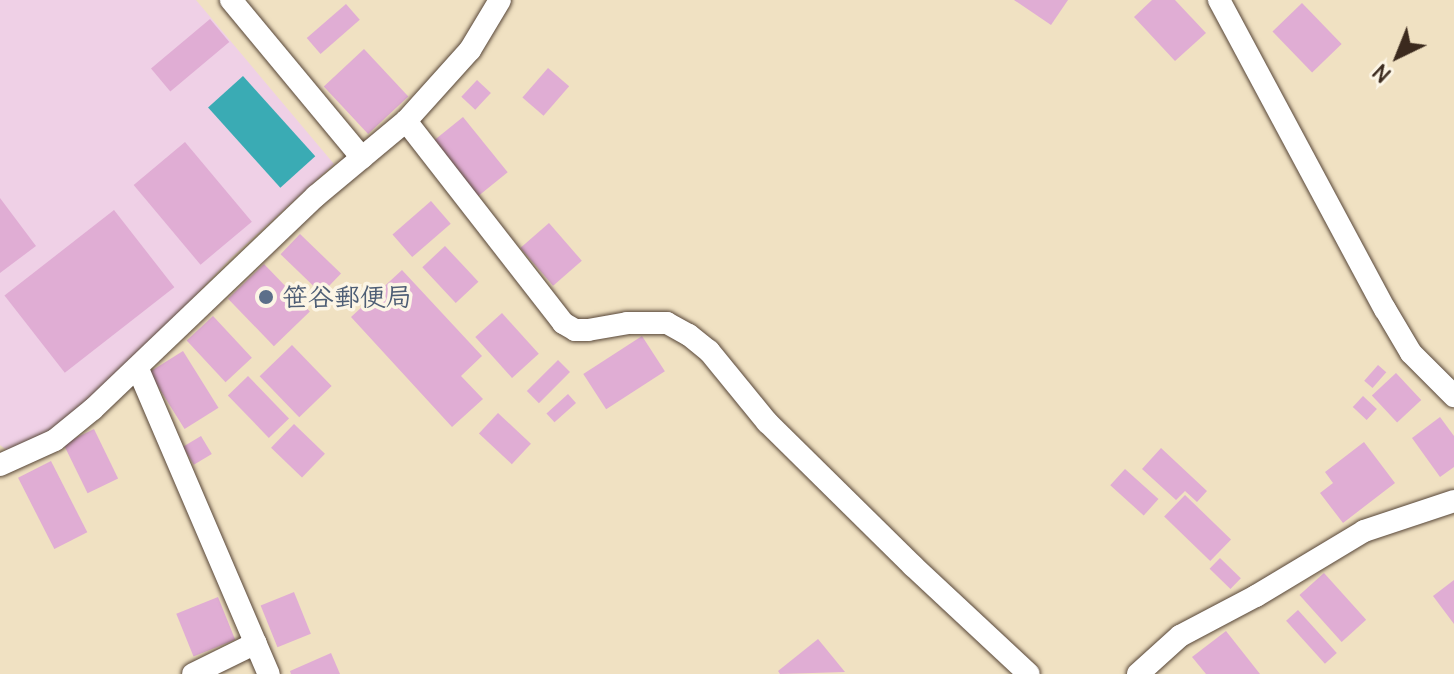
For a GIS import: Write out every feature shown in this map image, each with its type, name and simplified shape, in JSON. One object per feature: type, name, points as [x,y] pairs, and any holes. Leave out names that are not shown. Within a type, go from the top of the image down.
[{"type":"street","points":[[231,0],[362,158]]},
{"type":"street","points":[[0,465],[55,440],[138,369],[316,196],[406,121],[470,50],[500,0]]},
{"type":"street","points":[[1219,0],[1235,24],[1411,353],[1454,396]]},
{"type":"street","points":[[406,121],[563,323],[575,330],[627,323],[667,323],[689,335],[709,351],[767,422],[1029,674]]},
{"type":"street","points":[[138,369],[269,674]]},
{"type":"street","points":[[1138,674],[1180,636],[1225,609],[1256,596],[1364,531],[1454,501]]},
{"type":"street","points":[[193,674],[256,643]]},
{"type":"shaded area","points":[[0,0],[196,0],[334,164],[231,258],[127,367],[47,436],[8,451],[0,445]]},
{"type":"water","points":[[243,76],[315,156],[280,188],[208,107]]},
{"type":"building","points":[[1014,0],[1068,0],[1051,25]]},
{"type":"building","points":[[1152,0],[1175,0],[1206,33],[1175,61],[1134,17]]},
{"type":"building","points":[[1302,3],[1342,44],[1312,72],[1273,31]]},
{"type":"building","points":[[346,4],[360,20],[321,54],[307,38]]},
{"type":"building","points":[[210,19],[229,42],[170,91],[151,68]]},
{"type":"building","points":[[364,49],[408,97],[368,134],[324,87]]},
{"type":"building","points":[[548,68],[569,86],[544,116],[522,97]]},
{"type":"building","points":[[477,80],[491,93],[475,110],[461,97]]},
{"type":"building","points":[[463,117],[508,172],[477,197],[433,142]]},
{"type":"building","points":[[185,142],[252,222],[201,265],[134,185]]},
{"type":"building","points":[[0,198],[36,246],[0,273]]},
{"type":"building","points":[[431,201],[451,224],[412,257],[393,234]]},
{"type":"building","points":[[114,210],[174,287],[65,373],[4,296]]},
{"type":"building","points":[[549,223],[582,261],[553,286],[520,248]]},
{"type":"building","points":[[300,234],[341,274],[322,294],[281,254]]},
{"type":"building","points":[[445,246],[478,282],[456,303],[422,267]]},
{"type":"building","points":[[264,264],[310,311],[274,346],[228,299]]},
{"type":"building","points":[[402,270],[482,356],[461,376],[483,399],[452,427],[351,317]]},
{"type":"building","points":[[502,313],[539,354],[512,378],[475,337]]},
{"type":"building","points":[[213,316],[252,358],[226,382],[187,341]]},
{"type":"building","points":[[642,336],[665,371],[606,409],[583,374]]},
{"type":"building","points":[[292,345],[332,386],[299,417],[260,376]]},
{"type":"building","points":[[183,351],[219,408],[185,429],[149,372]]},
{"type":"building","points":[[558,360],[570,372],[539,403],[527,391]]},
{"type":"building","points":[[1378,365],[1386,372],[1373,388],[1364,381]]},
{"type":"building","points":[[1396,373],[1421,400],[1397,423],[1372,396]]},
{"type":"building","points":[[248,376],[289,418],[269,438],[228,395]]},
{"type":"building","points":[[568,394],[576,403],[554,422],[546,413]]},
{"type":"building","points":[[1363,396],[1377,409],[1367,420],[1353,407]]},
{"type":"building","points":[[498,413],[531,444],[512,464],[479,433]]},
{"type":"building","points":[[1440,417],[1454,436],[1454,467],[1440,477],[1412,438]]},
{"type":"building","points":[[294,424],[325,454],[302,478],[271,448]]},
{"type":"building","points":[[94,429],[118,478],[88,493],[63,444]]},
{"type":"building","points":[[201,436],[212,454],[194,465],[183,447]]},
{"type":"building","points":[[1364,442],[1395,483],[1343,523],[1320,493],[1333,483],[1325,472]]},
{"type":"building","points":[[1161,448],[1207,491],[1197,502],[1185,491],[1176,500],[1142,469]]},
{"type":"building","points":[[51,461],[87,532],[54,549],[18,478]]},
{"type":"building","points":[[1125,469],[1158,499],[1144,515],[1110,485]]},
{"type":"building","points":[[1185,495],[1231,539],[1210,561],[1164,517]]},
{"type":"building","points":[[1220,558],[1241,578],[1230,589],[1210,569]]},
{"type":"building","points":[[1324,573],[1366,620],[1342,642],[1299,595]]},
{"type":"building","points":[[1454,580],[1454,624],[1433,596]]},
{"type":"building","points":[[294,592],[311,634],[277,647],[261,605]]},
{"type":"building","points":[[218,597],[235,640],[194,657],[176,614]]},
{"type":"building","points":[[1298,610],[1337,653],[1325,664],[1286,621]]},
{"type":"building","points":[[1226,631],[1260,674],[1206,674],[1192,657]]},
{"type":"building","points":[[818,639],[845,672],[780,674],[778,671]]},
{"type":"building","points":[[331,653],[340,674],[291,674],[290,671]]},
{"type":"place","name":"笹谷郵便局","points":[[266,297]]}]
